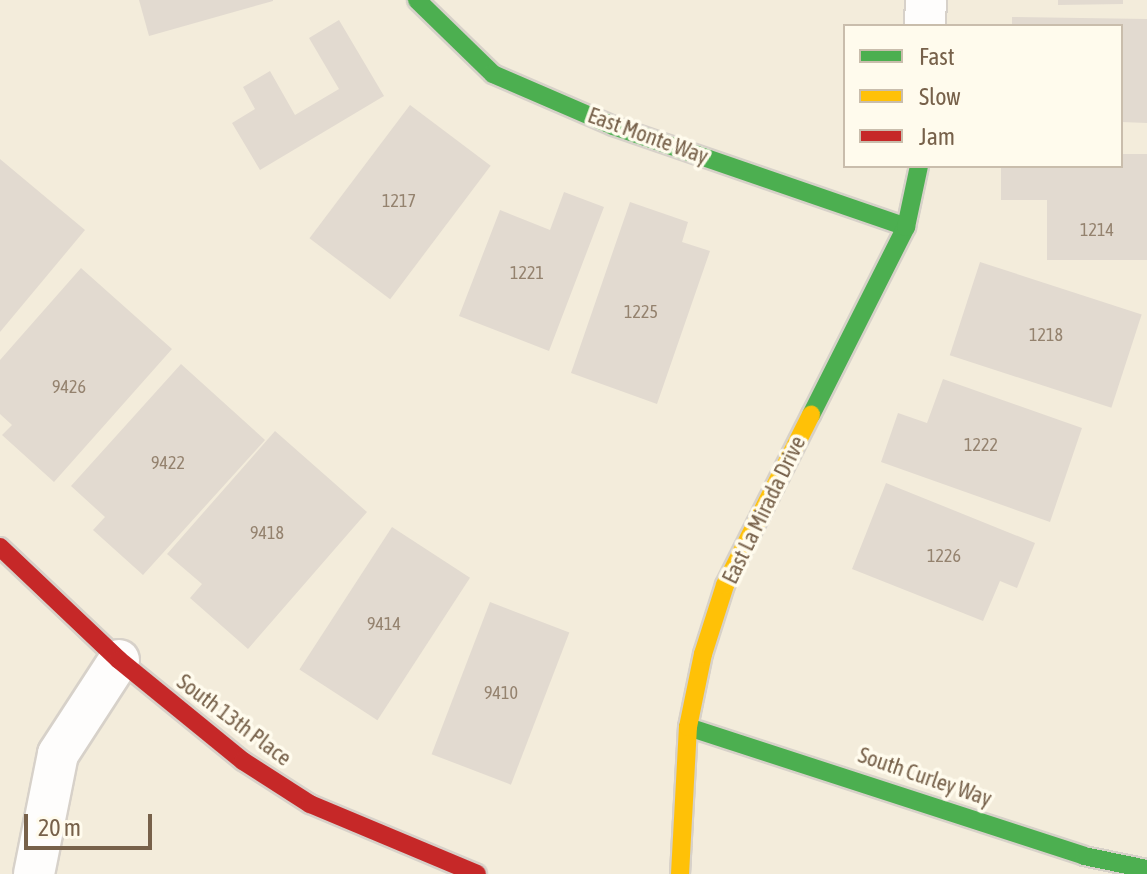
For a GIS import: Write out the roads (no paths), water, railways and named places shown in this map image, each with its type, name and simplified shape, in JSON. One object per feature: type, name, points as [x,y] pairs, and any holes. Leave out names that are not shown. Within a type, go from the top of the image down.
[{"type":"street","name":"East Monte Way","points":[[417,0],[493,74],[613,126],[906,227]]},
{"type":"street","points":[[925,24],[926,0]]},
{"type":"street","name":"East La Mirada Drive","points":[[680,874],[688,727],[703,654],[725,585],[906,227],[919,168]]},
{"type":"street","name":"South 13th Place","points":[[0,547],[119,660],[243,761],[310,804],[477,874]]},
{"type":"street","points":[[34,874],[58,754],[119,660]]},
{"type":"street","name":"South Curley Way","points":[[688,727],[1084,856],[1147,869]]}]
